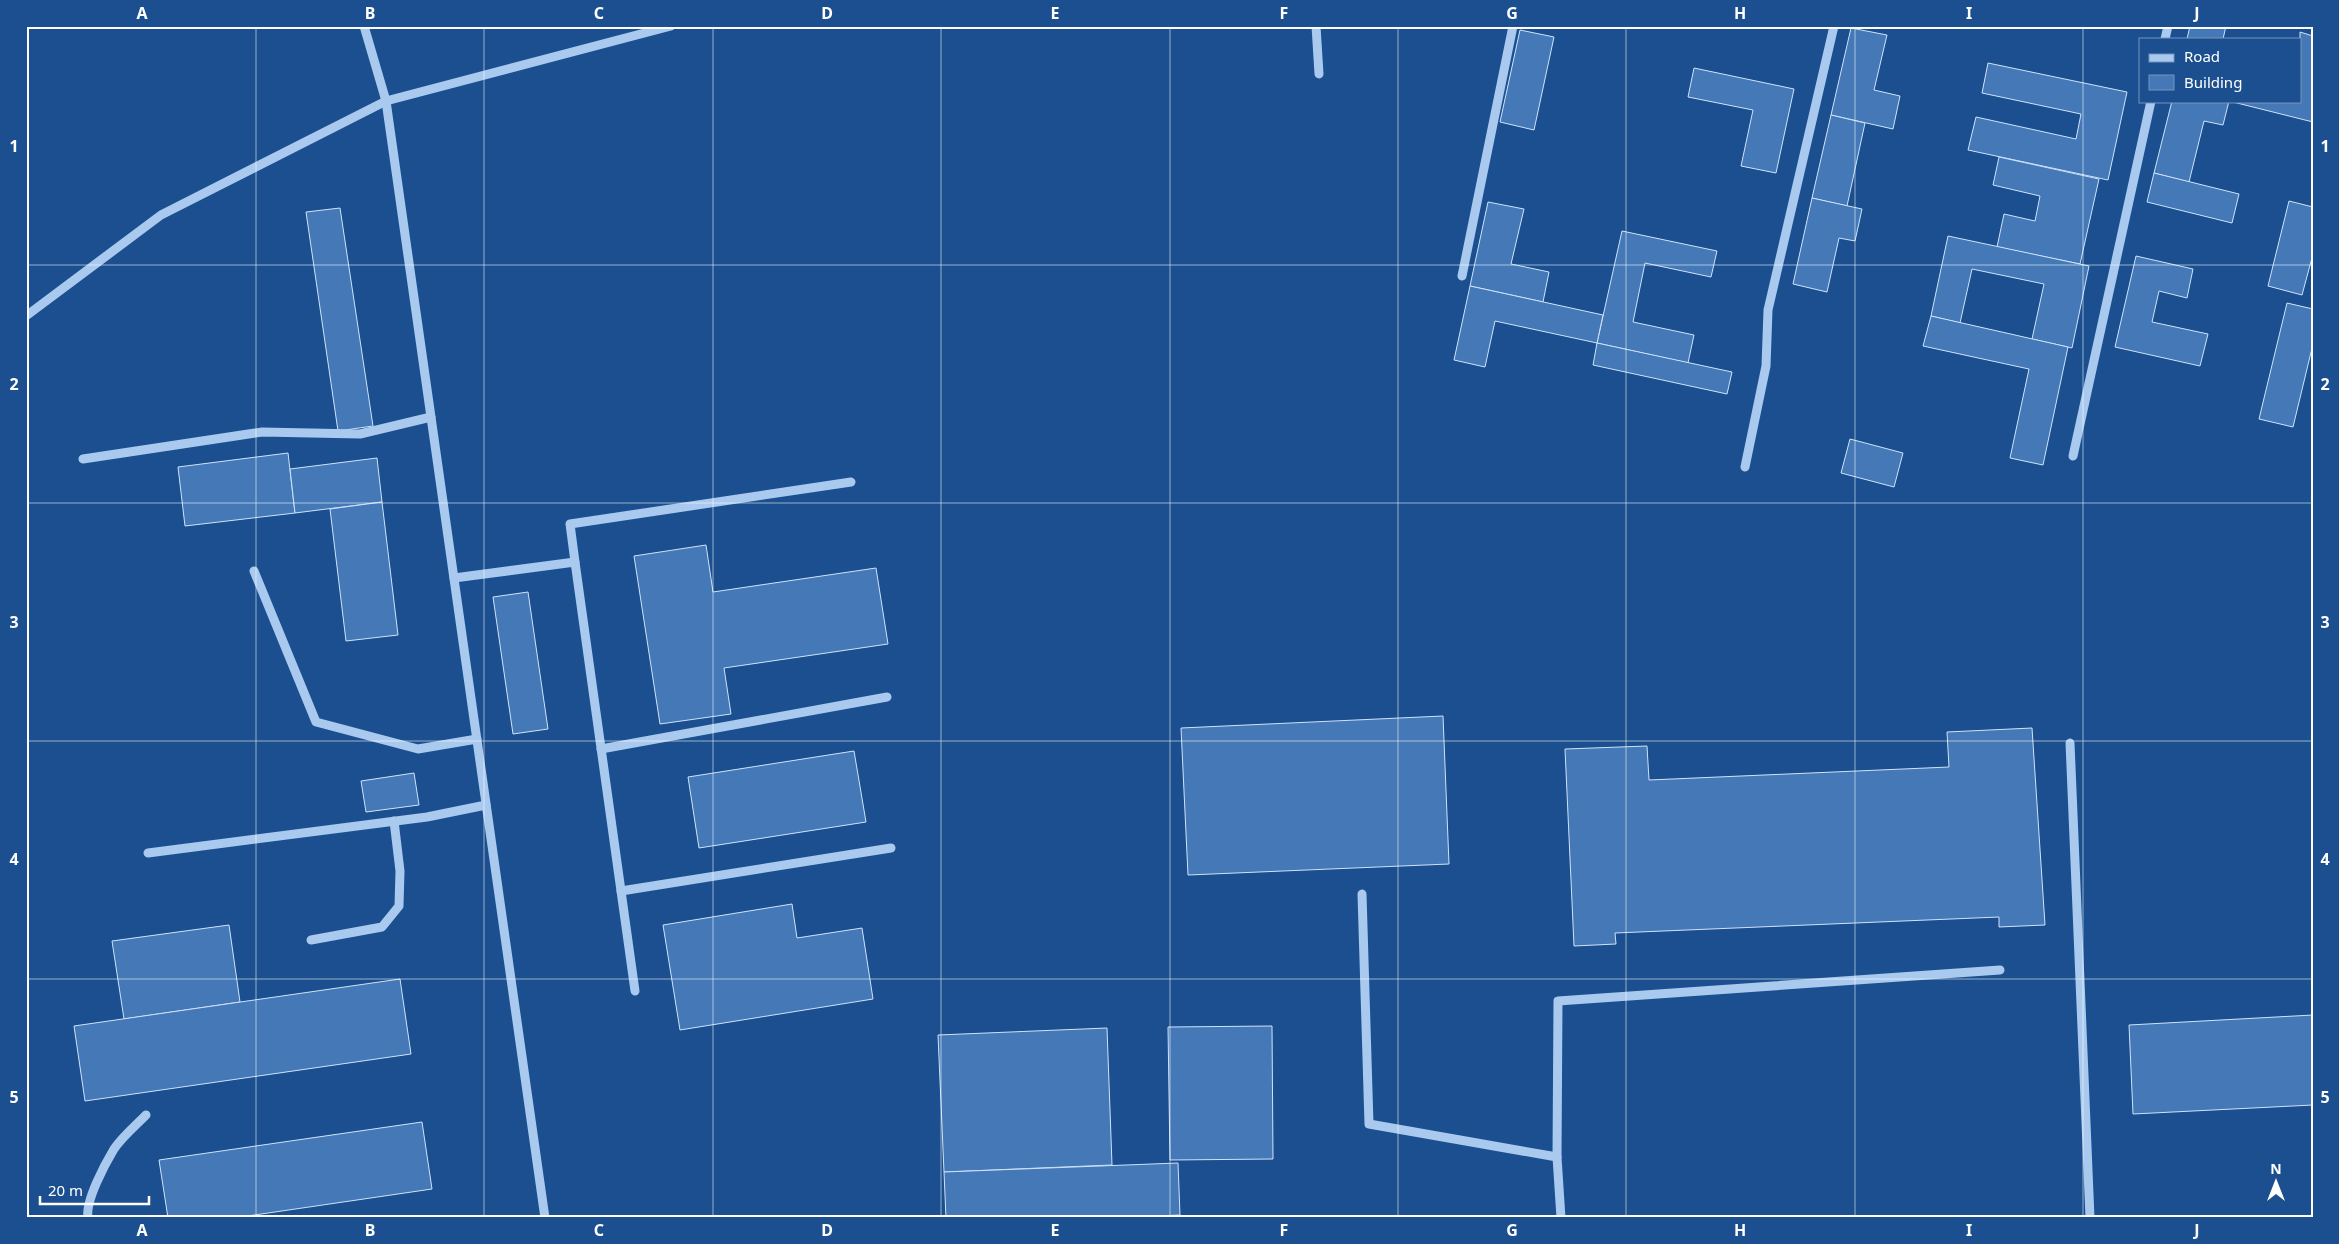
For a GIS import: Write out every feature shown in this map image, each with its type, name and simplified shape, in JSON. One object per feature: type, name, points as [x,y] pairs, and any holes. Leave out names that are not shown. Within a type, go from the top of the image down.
[{"type":"street","points":[[364,26],[386,101],[545,1218]]},
{"type":"street","points":[[26,316],[161,215],[386,101],[671,26]]},
{"type":"street","points":[[1316,26],[1319,74]]},
{"type":"street","points":[[1462,276],[1513,26]]},
{"type":"street","points":[[1745,467],[1766,366],[1768,310],[1834,26]]},
{"type":"street","points":[[2073,456],[2151,102]]},
{"type":"street","points":[[83,460],[262,432],[360,434],[431,417]]},
{"type":"street","points":[[635,991],[570,524],[851,482]]},
{"type":"street","points":[[454,578],[575,562]]},
{"type":"street","points":[[254,571],[316,722],[418,749],[477,738]]},
{"type":"street","points":[[602,749],[887,698]]},
{"type":"street","points":[[2070,743],[2090,1218]]},
{"type":"street","points":[[148,853],[394,821],[486,805]]},
{"type":"street","points":[[311,940],[382,927],[399,906],[400,871],[394,821]]},
{"type":"street","points":[[621,891],[891,848]]},
{"type":"street","points":[[1362,894],[1369,1124],[1557,1157]]},
{"type":"street","points":[[1561,1218],[1557,1157],[1558,1001],[2000,970]]},
{"type":"street","points":[[88,1218],[87,1213],[96,1184],[114,1148],[146,1115]]},
{"type":"building","points":[[2190,26],[2226,26],[2223,38],[2187,38]]},
{"type":"building","points":[[1851,28],[1887,35],[1874,90],[1900,96],[1893,129],[1831,115]]},
{"type":"building","points":[[1520,30],[1554,37],[1534,130],[1500,122]]},
{"type":"building","points":[[2300,32],[2313,36],[2313,122],[2233,102],[2302,102],[2302,38],[2300,38]]},
{"type":"building","points":[[1988,63],[2127,92],[2108,180],[1968,150],[1976,117],[2076,139],[2081,114],[1982,93]]},
{"type":"building","points":[[1694,68],[1794,89],[1776,173],[1741,166],[1753,110],[1688,97]]},
{"type":"building","points":[[2172,102],[2229,102],[2223,125],[2204,121],[2189,182],[2154,173]]},
{"type":"building","points":[[1831,115],[1865,123],[1847,206],[1812,198]]},
{"type":"building","points":[[1999,157],[2099,179],[2080,264],[1997,247],[2004,214],[2035,221],[2040,196],[1993,185]]},
{"type":"building","points":[[2154,173],[2239,194],[2232,223],[2147,202]]},
{"type":"building","points":[[1812,198],[1862,209],[1855,241],[1839,238],[1827,292],[1793,284]]},
{"type":"building","points":[[2289,201],[2313,207],[2313,254],[2302,295],[2268,286]]},
{"type":"building","points":[[1488,202],[1524,209],[1511,264],[1549,272],[1543,302],[1470,286]]},
{"type":"building","points":[[340,208],[373,426],[338,431],[306,212]]},
{"type":"building","points":[[1622,231],[1717,251],[1711,277],[1645,263],[1633,322],[1694,335],[1688,363],[1597,343]]},
{"type":"building","points":[[1948,236],[2089,266],[2072,348],[2032,339],[2044,284],[1972,269],[1960,323],[1931,316]]},
{"type":"building","points":[[2136,256],[2193,269],[2187,298],[2159,291],[2152,322],[2208,334],[2200,366],[2115,347]]},
{"type":"building","points":[[1470,286],[1603,315],[1597,343],[1495,321],[1485,367],[1454,360]]},
{"type":"building","points":[[2287,303],[2313,309],[2313,344],[2293,427],[2259,419]]},
{"type":"building","points":[[1931,316],[2068,347],[2043,465],[2010,458],[2029,369],[1923,346]]},
{"type":"building","points":[[1597,343],[1732,372],[1727,394],[1593,365]]},
{"type":"building","points":[[1850,439],[1903,453],[1894,487],[1841,473]]},
{"type":"building","points":[[288,453],[295,513],[185,526],[178,467]]},
{"type":"building","points":[[377,458],[382,502],[295,513],[290,469]]},
{"type":"building","points":[[382,502],[398,635],[346,641],[330,509]]},
{"type":"building","points":[[706,545],[713,592],[876,568],[888,644],[724,668],[731,714],[660,724],[634,556]]},
{"type":"building","points":[[528,592],[548,729],[513,734],[493,597]]},
{"type":"building","points":[[1443,716],[1449,864],[1188,875],[1181,728]]},
{"type":"building","points":[[2032,728],[2045,925],[1999,927],[1999,917],[1615,933],[1616,944],[1574,946],[1565,749],[1647,746],[1649,780],[1949,767],[1947,732]]},
{"type":"building","points":[[854,751],[866,822],[699,848],[688,777]]},
{"type":"building","points":[[414,773],[419,805],[366,812],[361,781]]},
{"type":"building","points":[[792,904],[797,938],[862,928],[873,999],[680,1030],[663,925]]},
{"type":"building","points":[[229,925],[240,1002],[124,1019],[112,941]]},
{"type":"building","points":[[400,979],[411,1054],[85,1101],[74,1026]]},
{"type":"building","points":[[2313,1015],[2313,1105],[2133,1114],[2129,1025]]},
{"type":"building","points":[[1272,1026],[1273,1159],[1170,1160],[1168,1027]]},
{"type":"building","points":[[1107,1028],[1112,1165],[944,1172],[938,1035]]},
{"type":"building","points":[[422,1122],[432,1189],[234,1218],[168,1218],[159,1160]]},
{"type":"building","points":[[1178,1163],[1180,1215],[1110,1218],[946,1218],[944,1172]]}]
